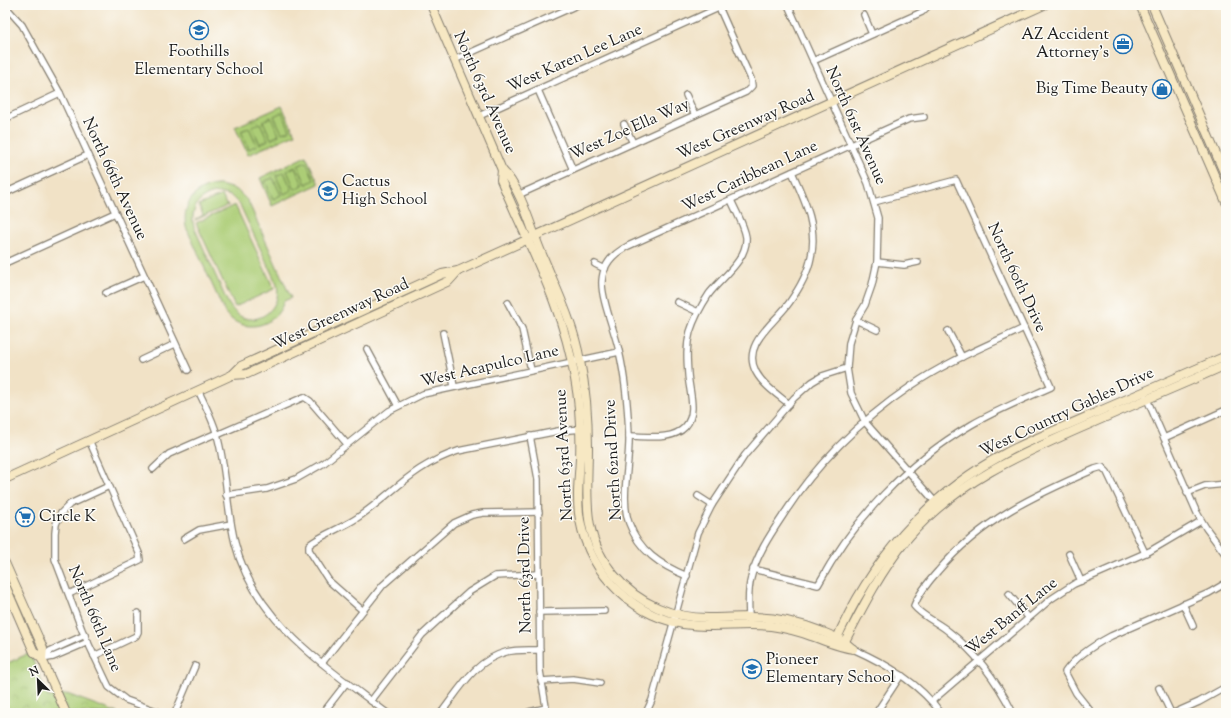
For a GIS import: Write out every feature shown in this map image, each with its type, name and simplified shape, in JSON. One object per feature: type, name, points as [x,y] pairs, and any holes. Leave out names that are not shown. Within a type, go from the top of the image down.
[{"type":"main road","name":"North 63rd Avenue","points":[[430,5],[502,170],[509,176],[518,196],[531,238],[576,361],[577,393],[584,429],[579,511],[582,528],[592,554],[607,579],[625,597],[644,610],[675,618],[703,622],[749,621],[797,631],[840,643],[853,649]]},
{"type":"main road","name":"West Greenway Road","points":[[232,375],[241,366],[442,274],[458,271],[1044,5]]},
{"type":"main road","points":[[1140,5],[1226,202]]},
{"type":"main road","points":[[1152,5],[1226,177]]},
{"type":"main road","points":[[1150,28],[1160,24]]},
{"type":"main road","points":[[1168,69],[1178,64]]},
{"type":"main road","name":"North 63rd Avenue","points":[[502,170],[501,180],[531,238]]},
{"type":"main road","name":"West Greenway Road","points":[[5,479],[232,375],[247,374],[449,281],[458,271]]},
{"type":"main road","points":[[342,320],[342,330]]},
{"type":"main road","name":"West Country Gables Drive","points":[[1145,396],[1226,356]]},
{"type":"main road","name":"West Country Gables Drive","points":[[840,643],[862,589],[879,563],[901,535],[937,505],[962,480],[1004,454],[1145,396],[1226,365]]},
{"type":"main road","points":[[5,562],[43,648],[42,659]]},
{"type":"main road","points":[[5,585],[34,652],[42,659],[66,713]]},
{"type":"street","points":[[454,60],[577,5]]},
{"type":"street","name":"North 61st Avenue","points":[[788,5],[868,183],[874,202],[879,234],[877,262],[872,285],[865,305],[856,320],[851,335],[847,368],[851,393],[865,422],[937,505]]},
{"type":"street","name":"North 66th Avenue","points":[[5,6],[22,25],[60,93],[188,370]]},
{"type":"street","name":"West Zoe Ella Way","points":[[518,196],[746,92],[752,86],[751,79],[721,6]]},
{"type":"street","name":"West Karen Lee Lane","points":[[479,116],[721,6]]},
{"type":"street","points":[[813,61],[929,6]]},
{"type":"street","points":[[864,15],[872,34]]},
{"type":"street","points":[[538,90],[573,170]]},
{"type":"street","points":[[5,119],[60,93]]},
{"type":"street","points":[[686,95],[695,115]]},
{"type":"street","name":"West Caribbean Lane","points":[[605,269],[610,260],[628,246],[909,119],[924,117]]},
{"type":"street","points":[[624,124],[633,143]]},
{"type":"street","points":[[5,193],[88,154]]},
{"type":"street","points":[[789,404],[757,374],[753,359],[753,350],[756,341],[788,304],[803,281],[812,256],[813,230],[810,216],[792,172]]},
{"type":"street","name":"North 60th Drive","points":[[874,202],[956,180],[1051,387],[971,425],[938,446],[908,471]]},
{"type":"street","points":[[629,436],[670,436],[680,431],[687,424],[690,418],[692,405],[688,376],[688,341],[698,312],[709,294],[744,252],[746,236],[731,200]]},
{"type":"street","points":[[5,263],[115,213]]},
{"type":"street","points":[[877,262],[904,265],[918,262]]},
{"type":"street","points":[[595,264],[605,269]]},
{"type":"street","name":"North 62nd Drive","points":[[605,269],[602,281],[604,295],[619,352],[629,436],[626,501],[628,521],[636,539],[647,553],[669,569],[687,576]]},
{"type":"street","points":[[106,293],[144,276]]},
{"type":"street","points":[[677,302],[698,312]]},
{"type":"street","points":[[508,303],[522,329],[531,370]]},
{"type":"street","points":[[856,320],[877,330]]},
{"type":"street","points":[[749,621],[748,590],[753,569],[773,530],[790,505],[838,447],[865,422],[911,386],[962,357],[1024,328]]},
{"type":"street","points":[[948,331],[962,357]]},
{"type":"street","points":[[443,333],[454,386]]},
{"type":"street","points":[[141,360],[175,344]]},
{"type":"street","points":[[367,349],[398,406]]},
{"type":"street","name":"West Acapulco Lane","points":[[226,495],[267,489],[296,479],[324,463],[378,418],[423,394],[454,386],[619,352]]},
{"type":"street","points":[[646,713],[652,700],[698,533],[712,505],[745,455],[789,404],[812,382],[830,372],[847,368]]},
{"type":"street","points":[[198,390],[217,434],[223,461],[226,495],[235,544],[245,570],[267,610],[294,639],[322,663],[388,713]]},
{"type":"street","points":[[1145,396],[1201,521],[1226,554]]},
{"type":"street","points":[[153,469],[169,454],[304,397],[310,401],[347,444]]},
{"type":"street","points":[[1164,438],[1226,410]]},
{"type":"street","points":[[362,610],[329,581],[312,556],[309,545],[314,540],[325,537],[356,519],[413,472],[430,462],[458,451],[558,431],[584,429]]},
{"type":"street","name":"North 63rd Drive","points":[[530,436],[538,479],[541,681],[546,710]]},
{"type":"street","points":[[68,594],[140,560],[139,553],[89,440]]},
{"type":"street","points":[[1013,713],[992,676],[979,660],[949,631],[919,612],[914,606],[916,599],[943,565],[959,548],[988,524],[1026,500],[1095,469],[1102,468],[1107,472],[1145,553]]},
{"type":"street","points":[[753,569],[818,585],[834,557],[876,502],[908,471]]},
{"type":"street","points":[[1188,493],[1205,486],[1226,484]]},
{"type":"street","name":"North 66th Lane","points":[[109,486],[70,504],[61,513],[56,524],[54,554],[68,594],[105,681],[113,692],[126,700],[162,713]]},
{"type":"street","points":[[698,496],[712,505]]},
{"type":"street","points":[[322,663],[362,610],[391,577],[454,523],[472,515],[483,513],[538,512]]},
{"type":"street","name":"West Banff Lane","points":[[932,701],[1028,617],[1051,599],[1081,581],[1145,553],[1201,521]]},
{"type":"street","points":[[184,539],[199,530],[231,524]]},
{"type":"street","points":[[1069,554],[1081,581]]},
{"type":"street","points":[[371,701],[427,630],[469,592],[495,576],[539,574]]},
{"type":"street","points":[[1092,713],[1076,693],[1065,672],[1069,666],[1096,644],[1209,593],[1226,583]]},
{"type":"street","points":[[1009,594],[1028,617]]},
{"type":"street","points":[[1183,604],[1192,626]]},
{"type":"street","points":[[539,612],[604,611]]},
{"type":"street","points":[[94,656],[136,636],[138,632],[138,613]]},
{"type":"street","points":[[42,659],[50,651],[85,635]]},
{"type":"street","points":[[42,659],[53,657],[88,642]]},
{"type":"street","name":"North 63rd Avenue","points":[[853,649],[881,662],[902,675],[932,701],[941,713]]},
{"type":"street","points":[[441,713],[474,670],[484,661],[506,652],[540,650]]},
{"type":"street","points":[[175,713],[196,666]]},
{"type":"street","points":[[876,713],[902,675]]},
{"type":"street","points":[[541,681],[573,678],[600,684]]},
{"type":"street","points":[[323,713],[347,682]]},
{"type":"street","points":[[1174,713],[1199,702],[1226,687]]},
{"type":"street","points":[[1159,688],[1171,713]]},
{"type":"street","points":[[529,712],[546,710]]},
{"type":"green space","points":[[282,106],[295,134],[248,155],[235,127]]},
{"type":"green space","points":[[282,112],[290,130],[282,133],[274,116]]},
{"type":"green space","points":[[271,117],[279,135],[271,139],[263,121]]},
{"type":"green space","points":[[260,123],[268,140],[260,144],[252,126]]},
{"type":"green space","points":[[249,128],[257,145],[249,149],[241,131]]},
{"type":"green space","points":[[306,156],[319,184],[272,206],[260,178]]},
{"type":"green space","points":[[306,162],[314,180],[306,184],[298,166]]},
{"type":"green space","points":[[295,167],[303,185],[295,189],[287,171]]},
{"type":"green space","points":[[284,172],[292,190],[284,194],[276,176]]},
{"type":"green space","points":[[273,178],[281,195],[273,199],[265,181]]},
{"type":"green space","points":[[221,185],[237,190],[248,201],[291,298],[284,301],[280,310],[267,322],[249,326],[232,320],[225,313],[186,227],[186,211],[189,203],[198,192],[212,186]],"holes":[[[219,193],[231,196],[240,205],[277,285],[278,294],[271,310],[257,318],[249,319],[241,316],[233,310],[225,297],[194,227],[193,214],[195,208],[202,199]]]},
{"type":"green space","points":[[222,195],[226,205],[229,205],[195,220],[203,215],[199,205]]},
{"type":"green space","points":[[235,205],[274,289],[235,307],[196,223]]},
{"type":"green space","points":[[30,653],[48,697],[67,694],[118,713],[5,713],[5,664]]},
{"type":"place","name":"Foothills Elementary School","points":[[199,30]]},
{"type":"place","name":"AZ Accident Attorney's","points":[[1123,44]]},
{"type":"place","name":"Big Time Beauty","points":[[1162,89]]},
{"type":"place","name":"Cactus High School","points":[[328,191]]},
{"type":"place","name":"Circle K","points":[[25,517]]},
{"type":"place","name":"Pioneer Elementary School","points":[[752,669]]}]
